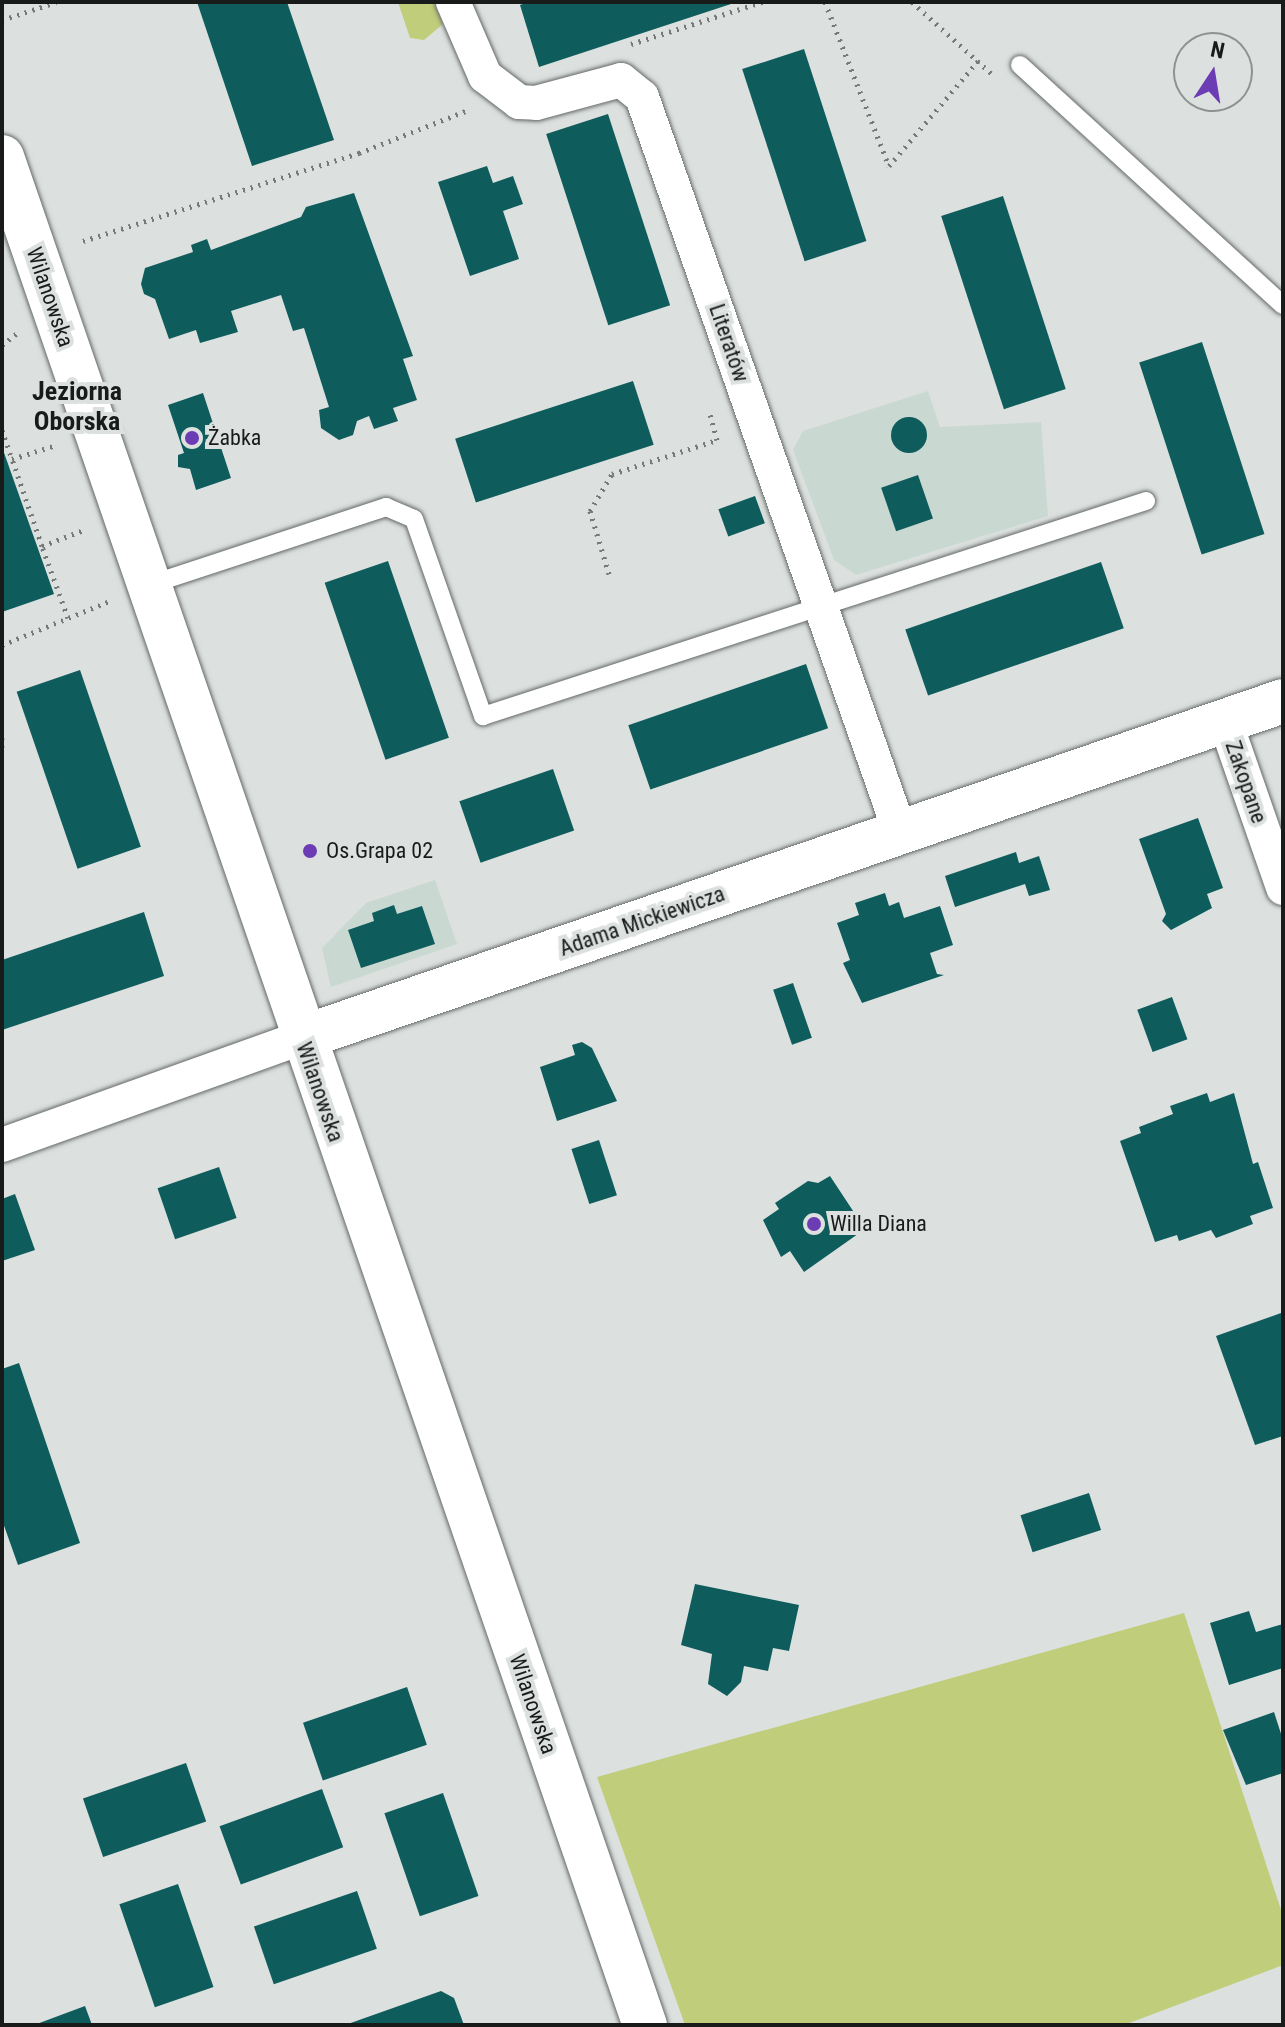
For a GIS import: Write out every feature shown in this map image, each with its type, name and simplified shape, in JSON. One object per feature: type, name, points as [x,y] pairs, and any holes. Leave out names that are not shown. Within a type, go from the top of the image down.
[{"type":"main road","name":"Wilanowska","points":[[2,157],[10,209],[133,592],[301,1038],[645,2025]]},
{"type":"main road","name":"Adama Mickiewicza","points":[[301,1038],[1283,701]]},
{"type":"street","name":"Literatów","points":[[453,2],[485,76],[519,102],[536,103],[621,80],[642,97],[900,832]]},
{"type":"street","name":"Zakopane","points":[[1225,721],[1283,888]]},
{"type":"street","name":"Adama Mickiewicza","points":[[2,1145],[301,1038]]},
{"type":"lane","points":[[1020,65],[1283,305]]},
{"type":"lane","points":[[133,592],[386,507],[414,519],[483,716],[1146,501]]},
{"type":"path","points":[[2,20],[56,2]]},
{"type":"path","points":[[616,49],[762,2]]},
{"type":"path","points":[[825,2],[889,166],[980,63],[912,2]]},
{"type":"path","points":[[83,241],[359,153],[478,107]]},
{"type":"path","points":[[2,345],[27,326]]},
{"type":"path","points":[[2,334],[10,339]]},
{"type":"path","points":[[609,574],[590,511],[612,474],[717,440],[706,398]]},
{"type":"path","points":[[2,430],[68,618]]},
{"type":"path","points":[[12,459],[65,442]]},
{"type":"path","points":[[42,546],[93,526]]},
{"type":"path","points":[[2,645],[133,592]]},
{"type":"path","points":[[2,738],[2,747]]},
{"type":"shaded area","points":[[928,391],[940,427],[1041,422],[1048,516],[856,575],[834,560],[793,450],[803,431]]},
{"type":"shaded area","points":[[435,880],[457,944],[331,987],[322,948],[366,903]]},
{"type":"green space","points":[[398,2],[434,2],[443,24],[424,40],[410,38]]},
{"type":"green space","points":[[1184,1613],[1283,1916],[1283,1965],[1124,2025],[685,2025],[597,1777]]},
{"type":"building","points":[[197,2],[287,2],[334,140],[252,166]]},
{"type":"building","points":[[528,2],[734,3],[539,67],[520,5]]},
{"type":"building","points":[[804,49],[866,241],[805,261],[742,69]]},
{"type":"building","points":[[608,114],[670,305],[608,325],[546,134]]},
{"type":"building","points":[[487,166],[493,183],[513,176],[523,204],[503,211],[519,259],[470,276],[438,182]]},
{"type":"building","points":[[354,193],[413,356],[403,359],[417,400],[393,408],[398,421],[374,429],[369,416],[357,421],[353,435],[339,440],[321,428],[319,410],[329,407],[304,328],[293,331],[281,295],[231,311],[238,332],[200,343],[196,330],[169,339],[155,299],[144,294],[141,284],[145,268],[193,252],[191,245],[207,239],[211,250],[301,217],[306,207]]},
{"type":"building","points":[[1003,196],[1066,389],[1004,409],[941,216]]},
{"type":"building","points":[[1202,342],[1264,534],[1202,555],[1139,362]]},
{"type":"building","points":[[633,381],[654,445],[476,503],[455,439]]},
{"type":"building","points":[[203,393],[231,478],[196,490],[190,469],[178,467],[178,455],[184,453],[168,405]]},
{"type":"building","points":[[909,417],[922,422],[927,435],[922,448],[909,453],[896,448],[891,435],[896,422]]},
{"type":"building","points":[[2,447],[54,594],[2,612]]},
{"type":"building","points":[[918,475],[933,518],[896,531],[881,488]]},
{"type":"building","points":[[755,496],[765,523],[728,537],[718,509]]},
{"type":"building","points":[[388,561],[449,738],[386,760],[325,583]]},
{"type":"building","points":[[1101,562],[1124,628],[928,696],[905,629]]},
{"type":"building","points":[[806,664],[828,728],[650,790],[628,725]]},
{"type":"building","points":[[80,670],[141,847],[78,869],[17,692]]},
{"type":"building","points":[[553,769],[574,830],[481,863],[459,801]]},
{"type":"building","points":[[1198,818],[1223,888],[1207,894],[1212,908],[1171,930],[1162,921],[1166,914],[1139,839]]},
{"type":"building","points":[[1016,852],[1019,863],[1039,856],[1050,890],[1029,896],[1025,884],[955,907],[945,876]]},
{"type":"building","points":[[885,893],[889,906],[899,902],[904,918],[940,906],[953,945],[930,953],[937,974],[944,975],[862,1003],[843,963],[850,960],[837,923],[859,915],[855,903]]},
{"type":"building","points":[[394,905],[397,914],[422,906],[435,944],[361,968],[348,930],[374,921],[372,913]]},
{"type":"building","points":[[144,912],[164,976],[2,1030],[2,960]]},
{"type":"building","points":[[793,983],[812,1038],[792,1045],[773,990]]},
{"type":"building","points":[[1172,997],[1187,1039],[1153,1052],[1137,1010]]},
{"type":"building","points":[[582,1042],[592,1048],[617,1101],[557,1121],[540,1067],[575,1055],[572,1045]]},
{"type":"building","points":[[1207,1093],[1210,1102],[1234,1093],[1253,1164],[1258,1162],[1273,1208],[1250,1216],[1253,1224],[1216,1238],[1211,1230],[1179,1241],[1177,1235],[1155,1242],[1120,1141],[1141,1133],[1139,1127],[1173,1114],[1170,1106]]},
{"type":"building","points":[[599,1140],[617,1195],[589,1204],[571,1149]]},
{"type":"building","points":[[219,1167],[237,1218],[175,1239],[158,1188]]},
{"type":"building","name":"Willa Diana","points":[[830,1176],[865,1229],[804,1272],[790,1251],[781,1257],[763,1220],[779,1209],[775,1203],[808,1181],[818,1183]]},
{"type":"building","points":[[15,1194],[35,1250],[2,1261],[2,1199]]},
{"type":"building","points":[[1281,1313],[1283,1436],[1255,1445],[1216,1336]]},
{"type":"building","points":[[19,1363],[80,1543],[18,1565],[2,1520],[2,1369]]},
{"type":"building","points":[[1089,1493],[1101,1530],[1033,1552],[1021,1515]]},
{"type":"building","points":[[695,1584],[799,1605],[789,1651],[773,1648],[768,1671],[744,1666],[741,1682],[727,1696],[708,1684],[712,1654],[681,1645]]},
{"type":"building","points":[[1249,1611],[1256,1632],[1283,1624],[1283,1668],[1229,1685],[1210,1623]]},
{"type":"building","points":[[407,1687],[427,1745],[323,1780],[303,1723]]},
{"type":"building","points":[[1274,1712],[1283,1740],[1283,1773],[1246,1785],[1223,1730]]},
{"type":"building","points":[[186,1763],[206,1822],[103,1857],[83,1798]]},
{"type":"building","points":[[322,1789],[343,1847],[241,1885],[220,1826]]},
{"type":"building","points":[[443,1793],[478,1896],[420,1916],[384,1813]]},
{"type":"building","points":[[178,1884],[213,1987],[155,2007],[119,1904]]},
{"type":"building","points":[[357,1891],[377,1949],[274,1984],[254,1926]]},
{"type":"building","points":[[441,1991],[454,1998],[464,2025],[345,2025]]},
{"type":"building","points":[[85,2006],[92,2025],[34,2025]]},
{"type":"place","name":"Żabka","points":[[192,438]]},
{"type":"place","name":"Os.Grapa 02","points":[[310,851]]},
{"type":"place","name":"Willa Diana","points":[[814,1224]]},
{"type":"district","name":"Jeziorna Oborska","points":[[77,407]]}]
